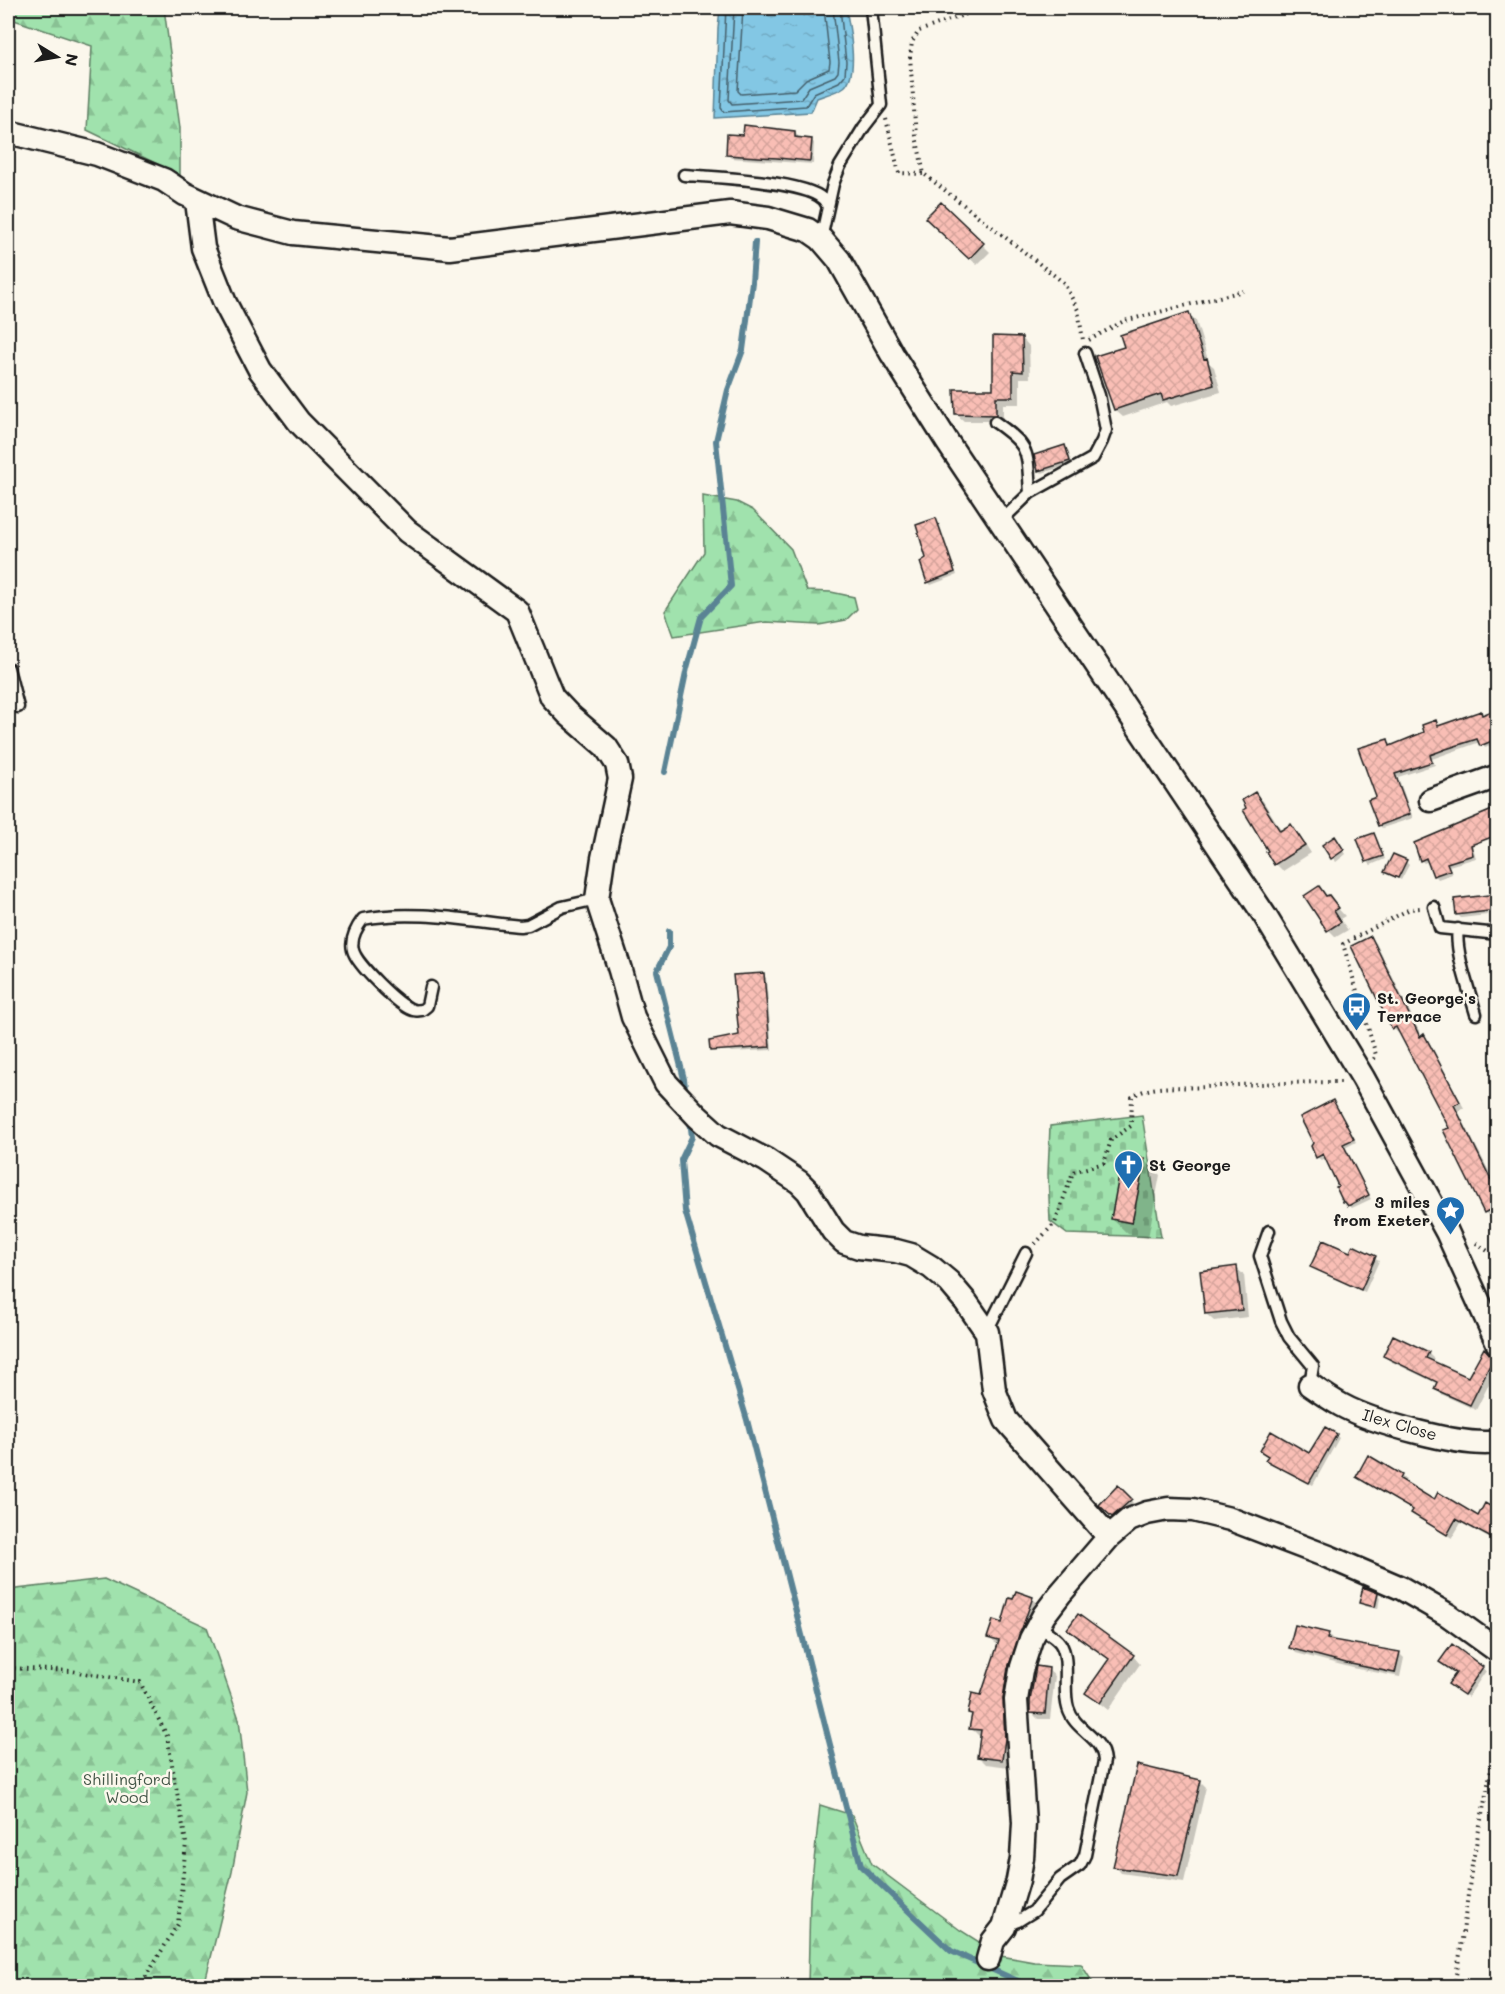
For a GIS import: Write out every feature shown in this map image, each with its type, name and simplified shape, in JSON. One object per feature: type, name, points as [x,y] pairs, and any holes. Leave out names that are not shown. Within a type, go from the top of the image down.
[{"type":"street","points":[[8,132],[97,154],[164,180],[197,201],[236,218],[293,233],[450,248],[730,213],[793,224],[821,239],[839,260],[892,354],[948,443],[1265,916],[1355,1080],[1447,1233],[1497,1344]]},
{"type":"street","points":[[197,201],[203,248],[225,303],[260,370],[299,422],[407,531],[517,611],[552,697],[606,747],[617,764],[621,779],[603,858],[597,899],[633,1017],[666,1083],[718,1135],[766,1160],[799,1182],[808,1191],[833,1231],[844,1242],[859,1247],[911,1255],[932,1267],[949,1282],[987,1332],[994,1390],[1006,1420],[1109,1537]]},
{"type":"street","points":[[1431,800],[1497,777]]},
{"type":"street","name":"Ilex Close","points":[[1310,1385],[1340,1405],[1378,1421],[1439,1437],[1497,1442]]},
{"type":"street","points":[[988,1959],[993,1941],[1004,1927],[1018,1880],[1024,1823],[1016,1700],[1031,1639],[1044,1615],[1060,1594],[1109,1537],[1129,1520],[1147,1513],[1168,1509],[1193,1510],[1230,1519],[1329,1557],[1401,1588],[1448,1615],[1497,1651]]},
{"type":"lane","points":[[821,239],[840,166],[864,127],[881,105],[871,8]]},
{"type":"lane","points":[[684,175],[780,184],[814,193],[824,199],[828,207]]},
{"type":"lane","points":[[1000,522],[1030,493],[1093,458],[1106,430],[1100,395],[1085,353]]},
{"type":"lane","points":[[995,422],[1013,435],[1028,454],[1030,493]]},
{"type":"lane","points":[[8,668],[18,707]]},
{"type":"lane","points":[[431,987],[427,1006],[422,1010],[413,1011],[391,995],[368,973],[353,951],[352,941],[363,919],[407,915],[520,926],[528,925],[562,907],[597,899]]},
{"type":"lane","points":[[1434,906],[1440,928],[1497,934]]},
{"type":"lane","points":[[1458,929],[1462,963],[1476,1014]]},
{"type":"lane","points":[[1269,1231],[1260,1256],[1281,1321],[1289,1337],[1313,1366],[1310,1385]]},
{"type":"lane","points":[[987,1332],[1026,1253]]},
{"type":"lane","points":[[1004,1927],[1034,1911],[1060,1879],[1080,1865],[1085,1855],[1104,1761],[1099,1742],[1078,1726],[1068,1709],[1065,1658],[1061,1644],[1038,1626]]},
{"type":"path","points":[[924,174],[916,136],[910,57],[912,42],[920,32],[983,8]]},
{"type":"path","points":[[881,105],[888,122],[899,172],[924,174],[1064,283],[1078,310],[1083,344],[1124,321],[1243,291]]},
{"type":"path","points":[[1026,1253],[1055,1223],[1073,1172],[1104,1163],[1112,1140],[1131,1126],[1132,1097],[1137,1094],[1164,1088],[1355,1080],[1376,1055],[1343,944],[1410,909],[1434,906]]},
{"type":"path","points":[[8,1668],[71,1671],[140,1682],[167,1736],[186,1843],[179,1912],[177,1924],[140,1986]]},
{"type":"path","points":[[1454,1986],[1472,1865],[1497,1734]]},
{"type":"green space","points":[[8,8],[164,8],[180,128],[180,175],[87,130],[92,46],[8,18]]},
{"type":"green space","points":[[703,496],[737,502],[753,510],[791,549],[807,591],[831,592],[854,597],[857,609],[846,620],[819,625],[766,622],[674,636],[665,611],[704,552]]},
{"type":"green space","points":[[1142,1115],[1161,1237],[1067,1234],[1050,1221],[1048,1174],[1050,1126]]},
{"type":"green space","name":"Shillingford Wood","points":[[104,1579],[207,1627],[239,1719],[247,1792],[232,1872],[204,1986],[8,1986],[8,1590]]},
{"type":"green space","points":[[820,1805],[852,1815],[872,1864],[960,1930],[1001,1956],[1034,1962],[1081,1964],[1095,1986],[808,1986],[810,1898]]},
{"type":"water","points":[[720,8],[846,8],[852,49],[849,81],[841,89],[817,98],[811,112],[715,118]]},
{"type":"building","points":[[744,125],[795,131],[795,137],[812,139],[810,161],[726,155],[727,134],[743,135]]},
{"type":"building","points":[[941,202],[984,243],[969,259],[925,218]]},
{"type":"building","points":[[1189,312],[1204,359],[1207,358],[1214,385],[1163,400],[1161,394],[1114,410],[1095,356],[1124,347],[1120,335]]},
{"type":"building","points":[[993,336],[1022,337],[1023,372],[1013,371],[1013,397],[996,397],[996,415],[955,414],[954,389],[993,389]]},
{"type":"building","points":[[1065,445],[1070,461],[1038,471],[1034,455]]},
{"type":"building","points":[[936,518],[955,572],[927,583],[920,562],[926,558],[916,525]]},
{"type":"building","points":[[1497,709],[1497,739],[1480,746],[1477,739],[1446,749],[1430,755],[1432,762],[1395,774],[1410,814],[1378,826],[1368,800],[1376,797],[1358,748],[1388,739],[1390,746],[1424,732],[1422,725],[1436,720],[1438,726],[1481,711],[1482,715]]},
{"type":"building","points":[[1255,792],[1280,831],[1291,824],[1305,845],[1274,865],[1243,810],[1246,808],[1242,800]]},
{"type":"building","points":[[1497,808],[1497,835],[1471,845],[1473,855],[1447,863],[1450,870],[1433,876],[1426,858],[1420,861],[1414,843]]},
{"type":"building","points":[[1374,833],[1383,856],[1366,862],[1357,839]]},
{"type":"building","points":[[1335,836],[1344,850],[1331,859],[1322,845]]},
{"type":"building","points":[[1393,854],[1407,860],[1398,878],[1384,872]]},
{"type":"building","points":[[1319,886],[1339,908],[1334,911],[1341,922],[1327,931],[1304,896]]},
{"type":"building","points":[[1497,894],[1497,910],[1456,915],[1454,899]]},
{"type":"building","points":[[1371,936],[1420,1037],[1424,1034],[1460,1102],[1454,1105],[1497,1192],[1497,1206],[1484,1213],[1443,1130],[1449,1128],[1396,1027],[1392,1029],[1351,946]]},
{"type":"building","points":[[764,973],[770,1047],[710,1051],[709,1041],[739,1035],[733,975]]},
{"type":"building","points":[[1333,1100],[1354,1139],[1343,1144],[1369,1195],[1348,1206],[1343,1202],[1323,1154],[1316,1158],[1311,1146],[1313,1143],[1300,1117]]},
{"type":"building","name":"St George","points":[[1123,1154],[1145,1158],[1132,1223],[1111,1219]]},
{"type":"building","points":[[1323,1240],[1350,1252],[1353,1245],[1376,1256],[1361,1290],[1310,1267]]},
{"type":"building","points":[[1237,1266],[1242,1310],[1205,1314],[1200,1271]]},
{"type":"building","points":[[1393,1335],[1429,1352],[1426,1358],[1468,1377],[1484,1348],[1494,1357],[1470,1405],[1434,1389],[1437,1382],[1383,1356]]},
{"type":"building","points":[[1325,1427],[1337,1434],[1309,1483],[1265,1460],[1268,1456],[1260,1451],[1271,1431],[1309,1453]]},
{"type":"building","points":[[1368,1455],[1402,1475],[1400,1479],[1434,1500],[1438,1492],[1478,1516],[1485,1503],[1497,1510],[1497,1541],[1456,1519],[1447,1535],[1411,1513],[1413,1510],[1356,1477]]},
{"type":"building","points":[[1118,1485],[1132,1499],[1112,1517],[1099,1505]]},
{"type":"building","points":[[1363,1587],[1378,1593],[1375,1607],[1359,1603]]},
{"type":"building","points":[[1016,1591],[1033,1597],[1008,1668],[1003,1698],[1005,1739],[1002,1760],[977,1757],[981,1730],[969,1729],[972,1714],[968,1713],[972,1693],[981,1695],[999,1641],[987,1638],[993,1620],[1002,1623],[1009,1598],[1013,1599]]},
{"type":"building","points":[[1078,1614],[1134,1655],[1100,1703],[1085,1693],[1109,1659],[1067,1629]]},
{"type":"building","points":[[1295,1625],[1329,1633],[1327,1639],[1400,1652],[1395,1673],[1289,1648]]},
{"type":"building","points":[[1452,1644],[1483,1667],[1464,1695],[1448,1684],[1456,1673],[1439,1662]]},
{"type":"building","points":[[1036,1666],[1049,1668],[1045,1714],[1030,1713]]},
{"type":"building","points":[[1137,1765],[1201,1780],[1178,1876],[1113,1867]]},
{"type":"waterway","points":[[665,772],[687,668],[701,617],[731,586],[716,441],[728,390],[743,350],[755,242]]},
{"type":"waterway","points":[[669,931],[669,947],[657,971],[686,1095]]},
{"type":"waterway","points":[[690,1120],[692,1137],[681,1160],[685,1211],[747,1420],[861,1866],[951,1951],[1029,1986]]},
{"type":"place","name":"St. George's Terrace","points":[[1356,1032]]},
{"type":"place","name":"St George","points":[[1128,1190]]},
{"type":"place","name":"3 miles from Exeter","points":[[1451,1236]]}]
